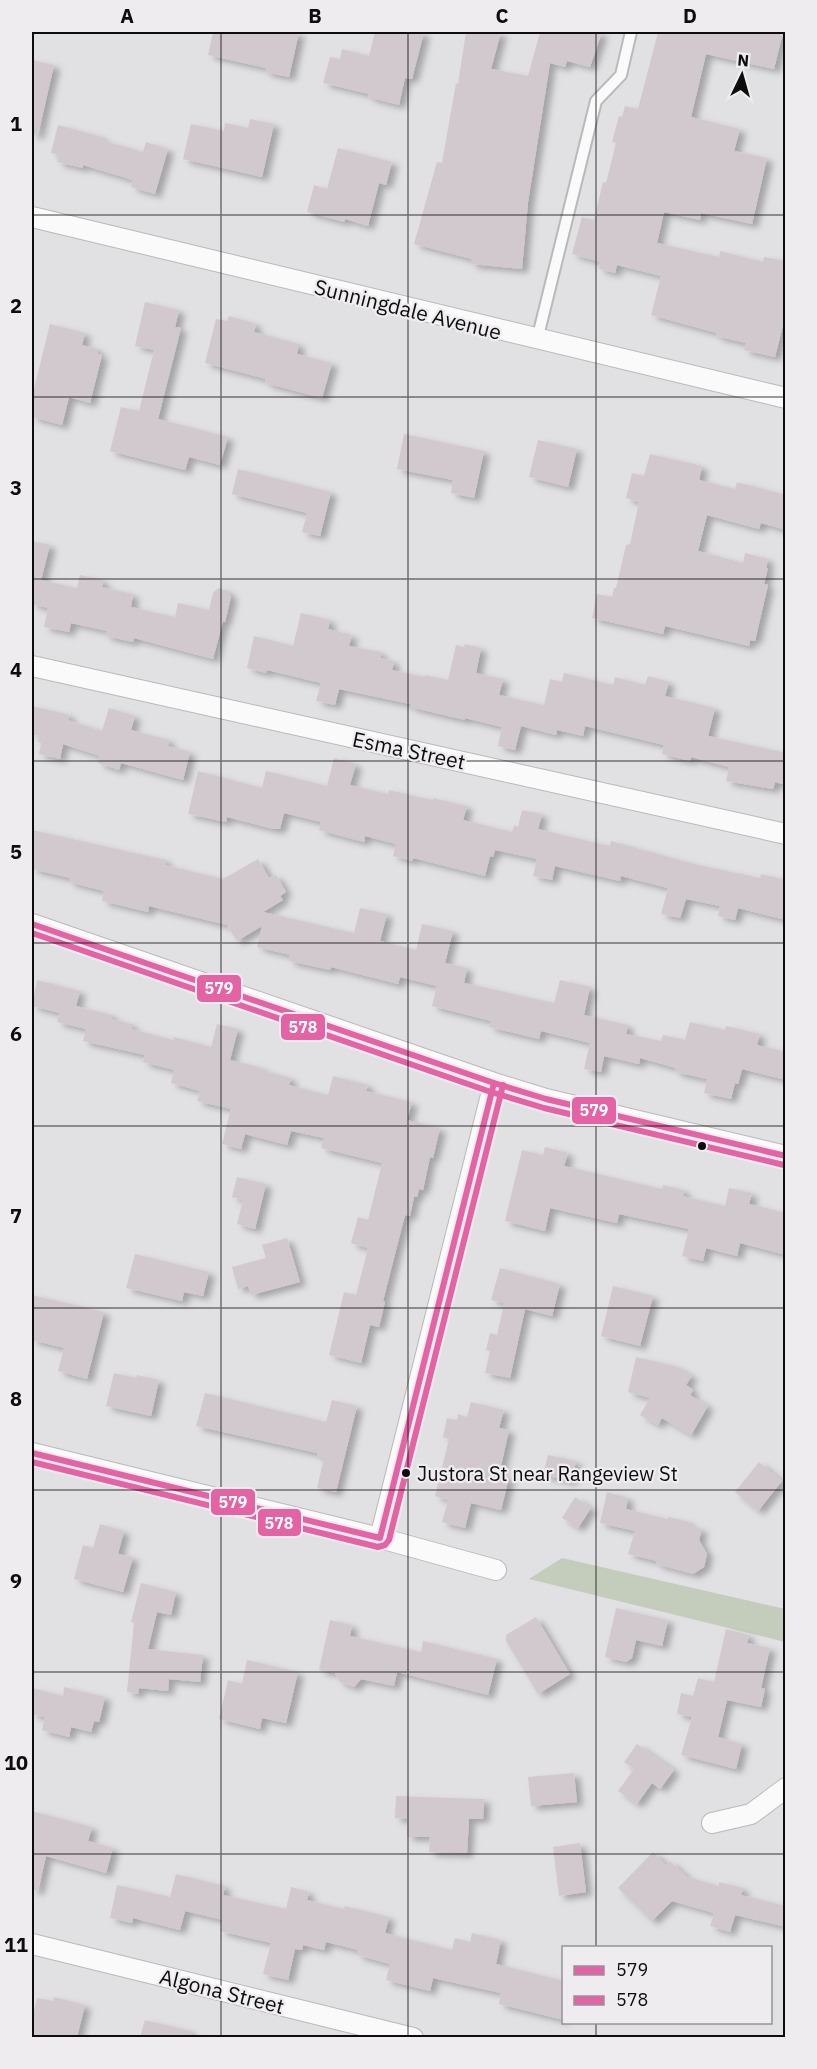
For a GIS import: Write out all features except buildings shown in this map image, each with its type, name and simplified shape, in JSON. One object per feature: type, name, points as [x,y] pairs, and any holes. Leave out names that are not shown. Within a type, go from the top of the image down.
[{"type":"street","name":"Sunningdale Avenue","points":[[32,217],[786,398]]},
{"type":"street","name":"Esma Street","points":[[32,666],[786,834]]},
{"type":"street","points":[[32,924],[494,1083],[558,1102],[786,1156]]},
{"type":"street","points":[[380,1538],[494,1083]]},
{"type":"street","points":[[32,1453],[380,1538],[496,1570]]},
{"type":"street","points":[[712,1823],[751,1814],[786,1788]]},
{"type":"street","name":"Algona Street","points":[[32,1944],[413,2037]]},
{"type":"lane","points":[[537,340],[596,101],[621,75],[631,32]]},
{"type":"green space","points":[[562,1558],[785,1609],[785,1642],[529,1579]]},
{"type":"transit line","name":"579","points":[[32,924],[494,1083],[546,1099],[786,1156]]},
{"type":"transit line","name":"578","points":[[32,933],[491,1092],[544,1108],[784,1165]]},
{"type":"transit line","name":"579","points":[[32,1453],[380,1538],[494,1083]]},
{"type":"transit line","name":"578","points":[[32,1462],[378,1547],[385,1545],[389,1540],[503,1085]]},
{"type":"place","name":"Justora St near Rangeview St","points":[[406,1473]]}]
